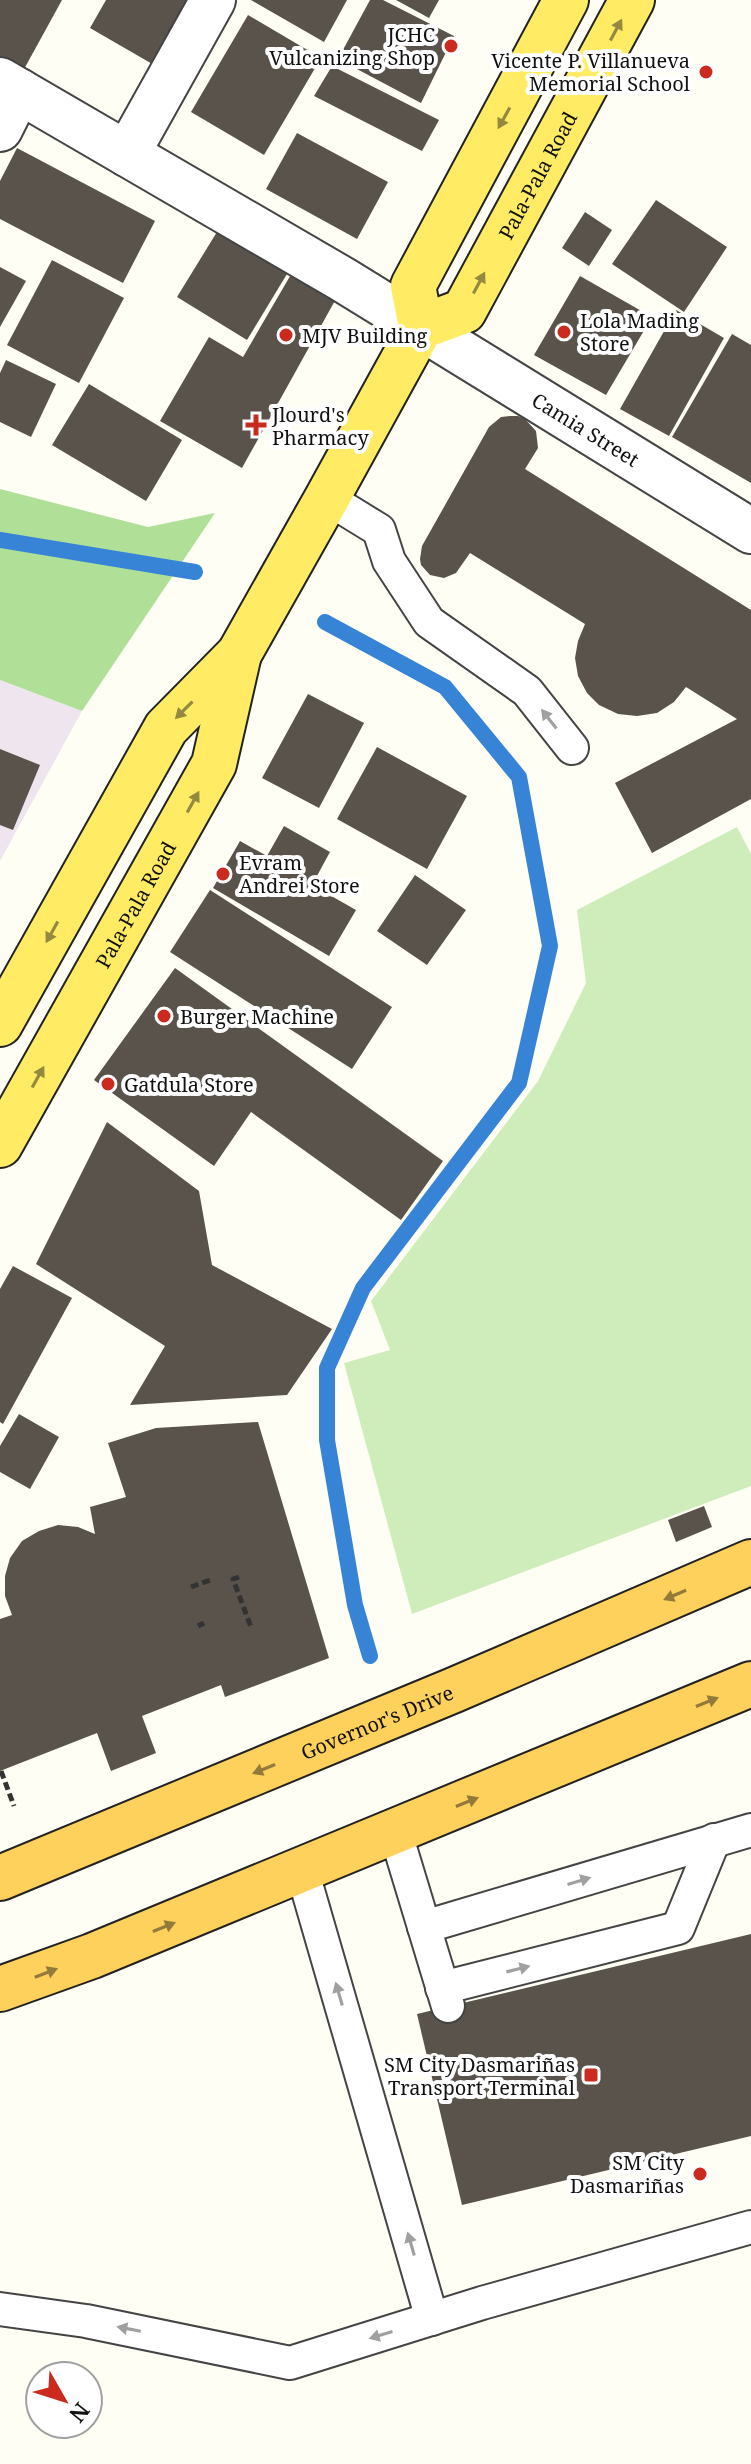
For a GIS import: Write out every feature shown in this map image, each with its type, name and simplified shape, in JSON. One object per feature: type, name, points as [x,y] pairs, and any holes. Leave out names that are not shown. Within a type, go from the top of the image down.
[{"type":"highway","name":"Governor's Drive","points":[[0,1878],[749,1568]]},
{"type":"highway","points":[[0,1989],[92,1956],[751,1684]]},
{"type":"main road","points":[[421,327],[413,286],[566,0]]},
{"type":"main road","name":"Pala-Pala Road","points":[[0,1024],[166,728],[239,654],[421,327],[464,311],[632,0]]},
{"type":"main road","name":"Pala-Pala Road","points":[[0,1145],[214,764],[239,654]]},
{"type":"street","points":[[127,154],[213,0]]},
{"type":"street","points":[[0,129],[9,85]]},
{"type":"street","name":"Camia Street","points":[[9,85],[421,327],[751,531]]},
{"type":"lane","points":[[317,515],[379,530],[389,561],[429,622],[527,691],[572,748]]},
{"type":"lane","points":[[424,1927],[751,1830]]},
{"type":"lane","points":[[395,1831],[445,1997],[678,1928],[714,1840]]},
{"type":"lane","points":[[302,1870],[432,2319]]},
{"type":"lane","points":[[0,2309],[86,2321],[290,2363],[482,2303],[751,2227]]},
{"type":"path","points":[[239,1577],[233,1579],[251,1627]]},
{"type":"path","points":[[191,1587],[210,1580]]},
{"type":"path","points":[[1,1771],[14,1806]]},
{"type":"shaded area","points":[[0,680],[82,711],[0,861]]},
{"type":"green space","points":[[0,489],[148,527],[215,513],[82,711],[0,680]]},
{"type":"green space","points":[[737,827],[751,854],[751,1486],[412,1614],[344,1363],[390,1350],[371,1301],[538,1081],[586,983],[577,910]]},
{"type":"building","points":[[0,0],[62,0],[23,71],[0,58]]},
{"type":"building","points":[[106,0],[192,0],[154,65],[90,28]]},
{"type":"building","points":[[251,0],[347,0],[324,42]]},
{"type":"building","points":[[370,0],[383,0],[454,36],[421,103],[338,59]]},
{"type":"building","points":[[396,0],[439,0],[429,18]]},
{"type":"building","points":[[248,15],[321,58],[264,155],[191,112]]},
{"type":"building","points":[[332,66],[439,120],[422,151],[314,96]]},
{"type":"building","points":[[297,133],[388,182],[357,239],[266,189]]},
{"type":"building","points":[[17,148],[155,221],[123,283],[0,219],[0,181]]},
{"type":"building","points":[[656,200],[727,247],[684,312],[612,264]]},
{"type":"building","points":[[585,212],[612,230],[589,266],[562,248]]},
{"type":"building","points":[[220,227],[290,269],[247,340],[177,297]]},
{"type":"building","points":[[52,260],[124,298],[79,383],[7,345]]},
{"type":"building","points":[[0,267],[26,281],[0,327]]},
{"type":"building","points":[[293,271],[337,297],[242,468],[160,421],[209,337],[243,357]]},
{"type":"building","points":[[580,276],[652,317],[606,395],[534,355]]},
{"type":"building","points":[[676,310],[724,338],[669,436],[620,409]]},
{"type":"building","points":[[732,334],[751,345],[751,483],[672,437]]},
{"type":"building","points":[[6,360],[56,384],[31,437],[0,422],[0,373]]},
{"type":"building","points":[[89,384],[182,440],[146,501],[52,445]]},
{"type":"building","points":[[518,416],[536,431],[538,448],[525,469],[751,610],[751,799],[652,853],[615,783],[737,719],[686,687],[674,702],[657,713],[637,716],[618,714],[599,705],[587,693],[578,676],[575,658],[585,624],[470,553],[456,573],[444,578],[430,575],[421,565],[422,546],[489,427],[501,417]]},
{"type":"building","points":[[308,694],[364,723],[319,808],[262,778]]},
{"type":"building","points":[[377,747],[467,796],[427,869],[337,819]]},
{"type":"building","points":[[0,749],[40,765],[13,830],[0,825]]},
{"type":"building","points":[[284,826],[330,852],[312,885],[356,910],[329,956],[213,888],[240,841],[267,856]]},
{"type":"building","points":[[415,875],[466,910],[427,965],[377,931]]},
{"type":"building","points":[[210,890],[392,1007],[352,1069],[170,952]]},
{"type":"building","points":[[175,968],[443,1161],[401,1220],[251,1112],[214,1166],[94,1080]]},
{"type":"building","points":[[107,1122],[199,1191],[212,1265],[332,1329],[287,1395],[130,1405],[165,1346],[36,1264]]},
{"type":"building","points":[[13,1266],[72,1298],[3,1424],[0,1422],[0,1289]]},
{"type":"building","points":[[19,1414],[59,1437],[30,1489],[0,1472],[0,1446]]},
{"type":"building","points":[[258,1422],[329,1658],[225,1697],[221,1685],[142,1716],[156,1753],[111,1771],[97,1733],[0,1771],[0,1619],[12,1615],[5,1596],[5,1576],[10,1558],[22,1541],[58,1525],[78,1527],[95,1534],[90,1507],[126,1497],[108,1443],[156,1428]]},
{"type":"building","points":[[704,1506],[712,1527],[676,1542],[668,1520]]},
{"type":"building","name":"SM City Dasmariñas Transport Terminal","points":[[751,1934],[751,2136],[462,2205],[417,2014]]},
{"type":"waterway","points":[[0,540],[195,572]]},
{"type":"waterway","points":[[325,622],[445,687],[519,777],[550,946],[519,1083],[363,1288],[327,1368],[327,1440],[355,1605],[370,1656]]},
{"type":"place","name":"JCHC Vulcanizing Shop","points":[[451,46]]},
{"type":"place","name":"Vicente P. Villanueva Memorial School","points":[[706,72]]},
{"type":"place","name":"Lola Mading Store","points":[[564,332]]},
{"type":"place","name":"MJV Building","points":[[286,335]]},
{"type":"place","name":"Jlourd's Pharmacy","points":[[256,425]]},
{"type":"place","name":"Evram Andrei Store","points":[[223,874]]},
{"type":"place","name":"Burger Machine","points":[[164,1016]]},
{"type":"place","name":"Gatdula Store","points":[[108,1084]]},
{"type":"place","name":"SM City Dasmariñas Transport Terminal","points":[[591,2075]]},
{"type":"place","name":"SM City Dasmariñas","points":[[700,2174]]}]
